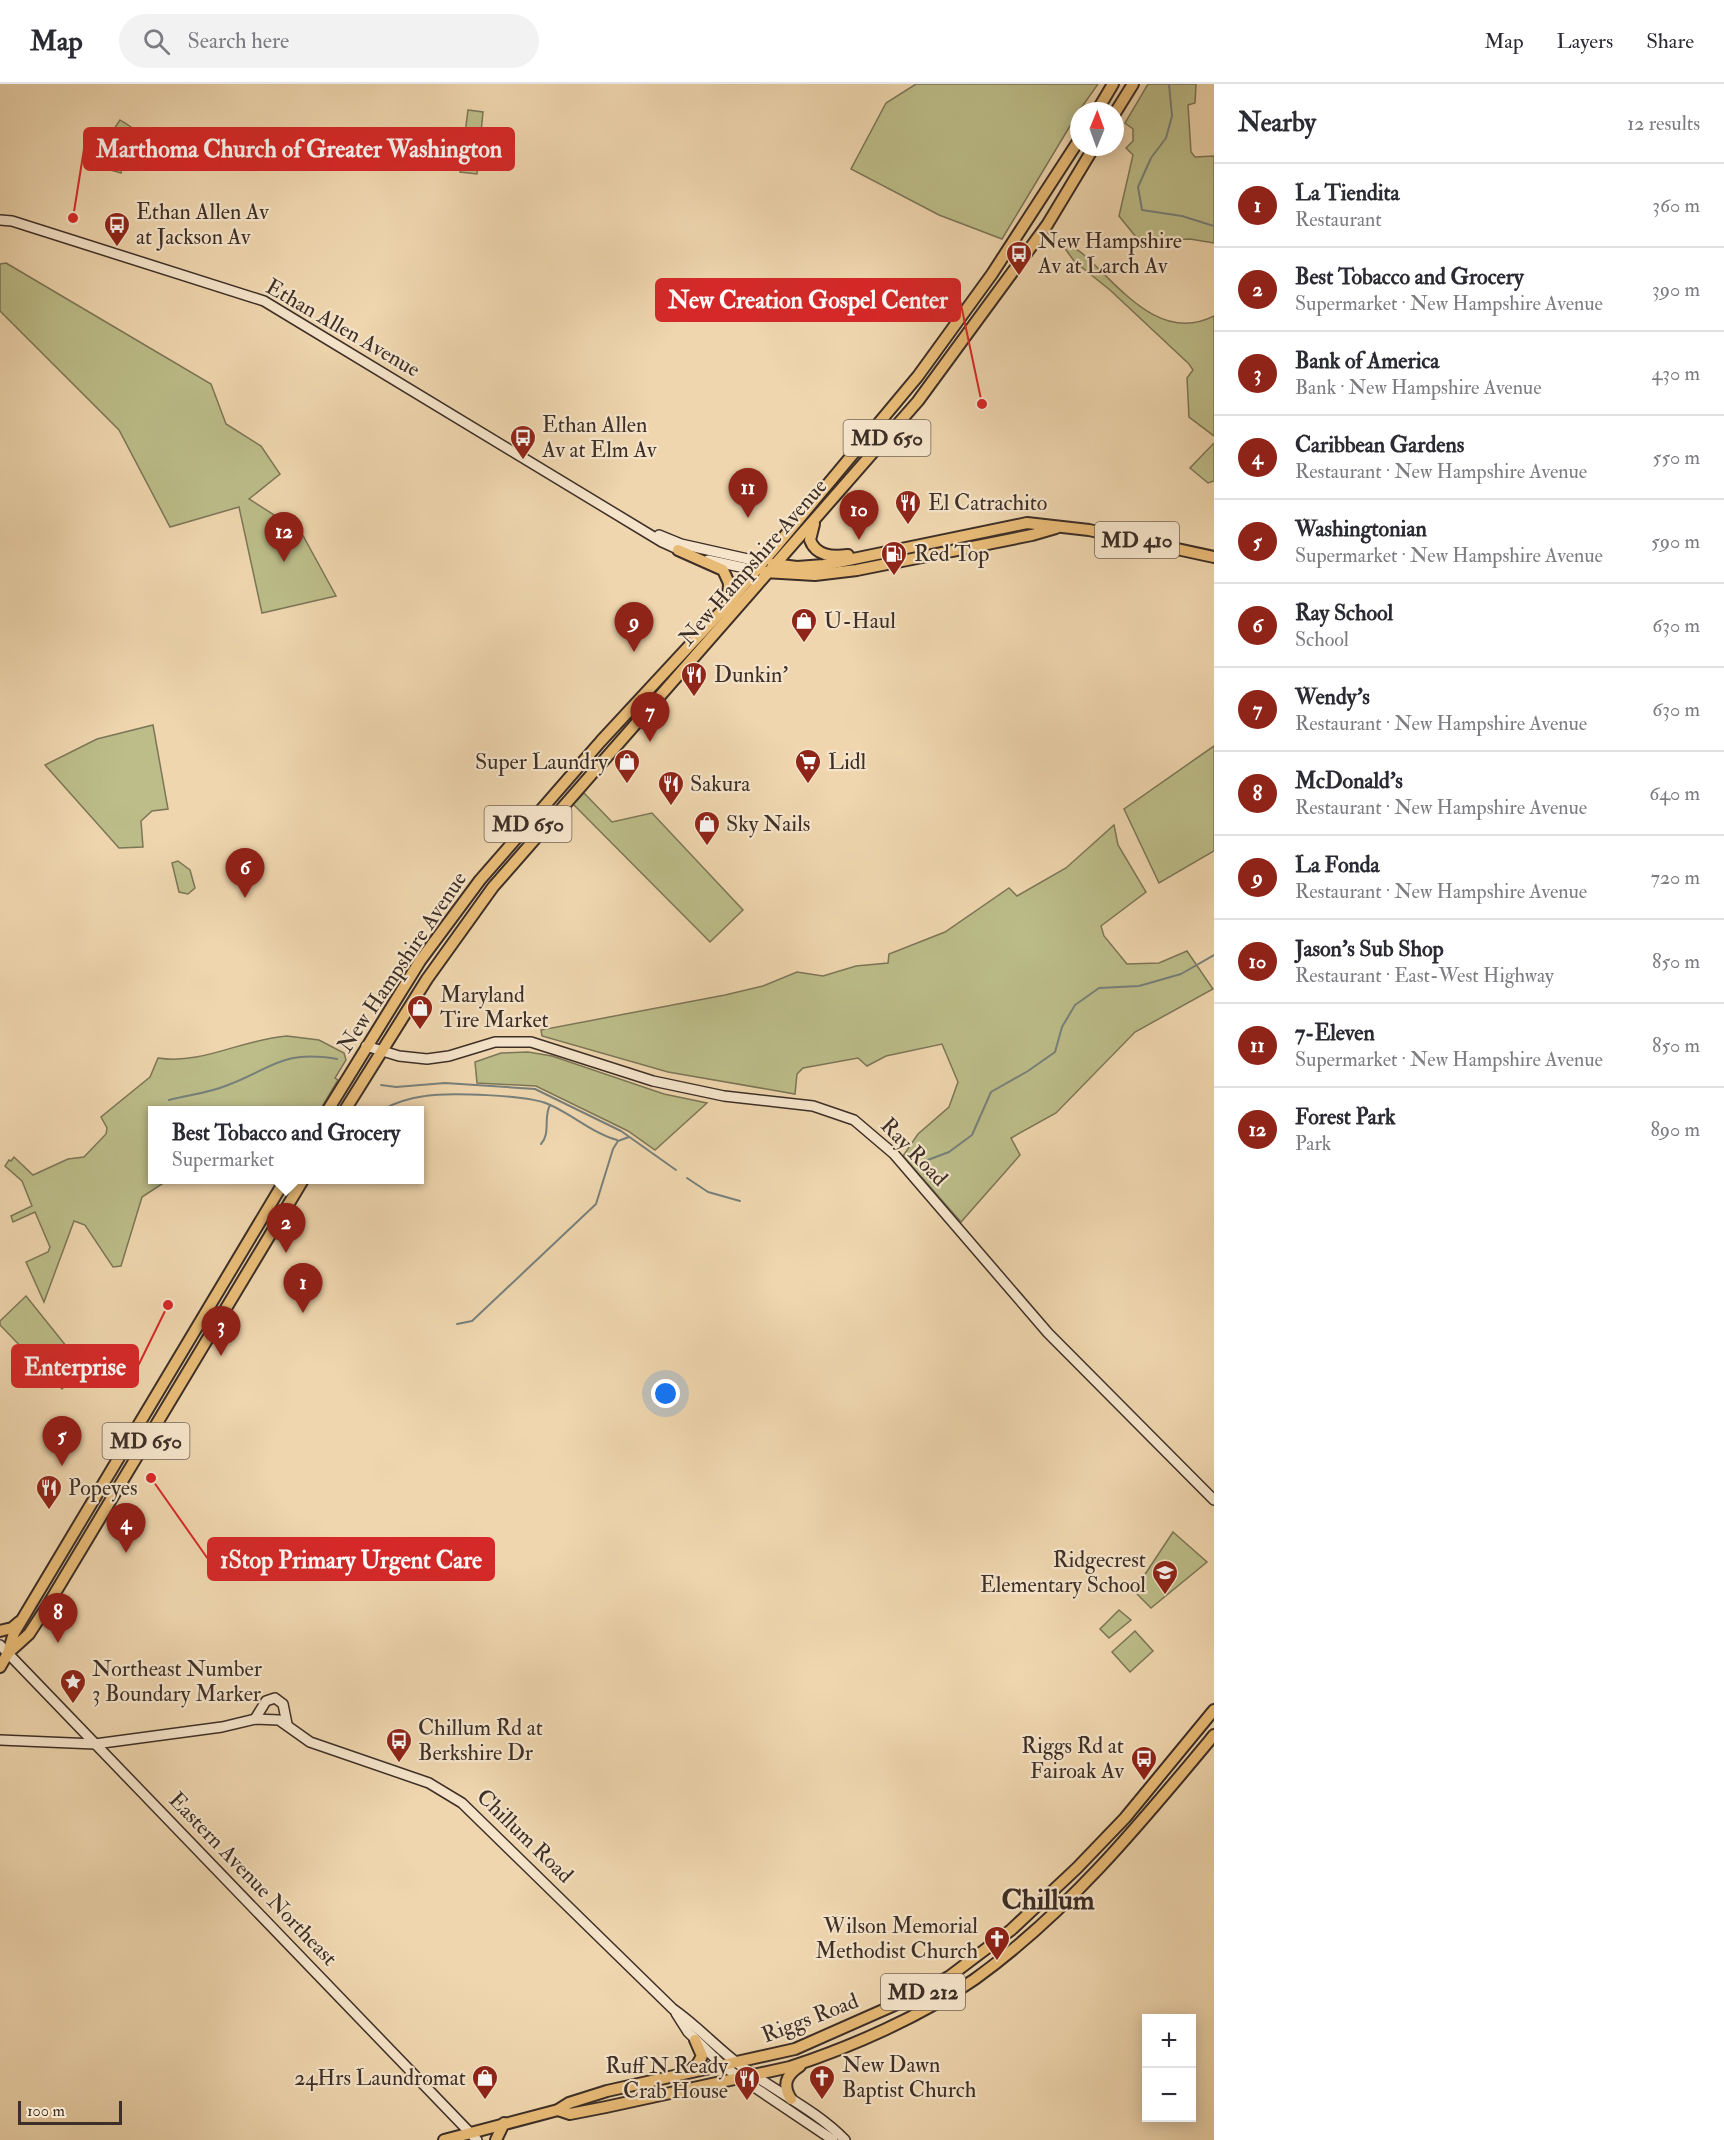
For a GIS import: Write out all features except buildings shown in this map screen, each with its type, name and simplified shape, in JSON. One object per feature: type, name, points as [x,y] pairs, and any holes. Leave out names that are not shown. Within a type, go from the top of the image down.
[{"type":"main road","points":[[1102,102],[1113,84]]},
{"type":"main road","points":[[1122,102],[1133,84]]},
{"type":"main road","name":"New Hampshire Avenue","points":[[330,1106],[420,961],[480,880],[601,741],[728,604],[757,566],[918,376],[981,290],[1070,154]]},
{"type":"main road","name":"New Hampshire Avenue","points":[[347,1106],[427,979],[494,887],[946,367],[1047,225],[1089,156]]},
{"type":"main road","points":[[817,518],[810,540],[818,553],[872,556]]},
{"type":"main road","name":"MD 410","points":[[773,568],[824,565],[1027,523],[1098,531],[1214,557]]},
{"type":"main road","name":"MD 410","points":[[757,566],[815,574],[856,570],[1032,535],[1059,527]]},
{"type":"main road","points":[[678,550],[723,570],[729,583],[728,604]]},
{"type":"main road","name":"MD 650","points":[[18,1637],[21,1620],[282,1184]]},
{"type":"main road","name":"MD 650","points":[[4,1649],[18,1637],[53,1597],[300,1184]]},
{"type":"main road","points":[[0,1631],[12,1628],[21,1620]]},
{"type":"main road","points":[[0,1667],[4,1649]]},
{"type":"main road","name":"Riggs Road","points":[[444,2140],[473,2136],[504,2123],[558,2110],[568,2103],[607,2091],[795,2049],[915,1996],[980,1955],[1026,1917],[1112,1833],[1214,1710]]},
{"type":"main road","name":"Riggs Road","points":[[558,2110],[570,2114],[606,2108],[756,2075],[810,2060],[937,2002],[973,1980],[1051,1916],[1111,1856],[1214,1735]]},
{"type":"main road","points":[[681,2074],[693,2068],[702,2056],[695,2040]]},
{"type":"main road","points":[[791,2099],[785,2090],[788,2076],[810,2060]]},
{"type":"main road","points":[[496,2140],[504,2123]]},
{"type":"street","name":"Ethan Allen Avenue","points":[[0,220],[106,250],[264,301],[678,550],[757,566]]},
{"type":"street","name":"Ethan Allen Avenue","points":[[640,527],[681,544],[757,566]]},
{"type":"street","name":"Ray Road","points":[[366,1046],[380,1052],[413,1059],[427,1059],[449,1056],[495,1042],[531,1042],[653,1081],[724,1096],[813,1106],[854,1120],[894,1154],[1048,1333],[1214,1500]]},
{"type":"street","name":"Eastern Avenue Northeast","points":[[4,1649],[473,2136]]},
{"type":"street","points":[[255,1719],[266,1701],[275,1698],[283,1704],[287,1724]]},
{"type":"street","points":[[263,1709],[272,1719],[283,1713]]},
{"type":"street","name":"Chillum Road","points":[[0,1740],[95,1744],[222,1727],[255,1719],[272,1719],[287,1724],[310,1742],[429,1783],[462,1803],[673,2009],[694,2024],[737,2063],[791,2099],[845,2140]]},
{"type":"street","name":"Chillum Road","points":[[673,2009],[695,2040],[723,2066],[833,2140]]},
{"type":"green space","points":[[916,84],[1098,84],[1085,102],[1070,102],[1070,126],[1002,239],[939,215],[851,169],[886,103]]},
{"type":"green space","points":[[1148,84],[1196,84],[1195,103],[1188,105],[1191,152],[1195,157],[1214,156],[1214,243],[1190,239],[1156,241],[1136,237],[1119,216],[1133,155],[1126,148],[1133,141],[1133,129],[1125,123]]},
{"type":"green space","points":[[468,110],[483,112],[477,174],[460,172]]},
{"type":"green space","points":[[120,120],[131,127],[133,132],[121,173],[90,164]]},
{"type":"green space","points":[[1059,240],[1080,252],[1126,295],[1158,317],[1176,323],[1194,323],[1214,316],[1214,436],[1189,417],[1187,378],[1193,370],[1189,364],[1110,290],[1074,261]]},
{"type":"green space","points":[[6,263],[211,384],[226,424],[261,446],[280,474],[249,499],[301,532],[336,596],[262,613],[239,507],[170,527],[119,430],[0,311],[0,264]]},
{"type":"green space","points":[[1214,443],[1214,481],[1208,483],[1190,468]]},
{"type":"green space","points":[[153,725],[168,809],[152,811],[141,821],[143,847],[119,848],[45,765],[97,739]]},
{"type":"green space","points":[[1214,746],[1214,851],[1159,883],[1124,809]]},
{"type":"green space","points":[[584,793],[612,822],[652,813],[743,910],[710,942],[573,804]]},
{"type":"green space","points":[[1114,825],[1118,845],[1146,892],[1101,926],[1104,936],[1127,964],[1159,963],[1187,951],[1213,989],[1135,1032],[1056,1113],[1011,1138],[1020,1155],[961,1222],[903,1156],[918,1134],[949,1107],[958,1082],[942,1044],[886,1056],[867,1066],[858,1058],[803,1068],[797,1074],[795,1094],[668,1072],[542,1036],[541,1030],[725,995],[763,986],[797,972],[823,976],[856,966],[888,963],[889,954],[945,932],[1009,888],[1017,896],[1066,868]]},
{"type":"green space","points":[[178,861],[190,870],[195,888],[188,894],[179,892],[172,863]]},
{"type":"green space","points":[[287,1036],[319,1040],[344,1053],[346,1060],[335,1078],[338,1080],[322,1106],[148,1106],[148,1184],[162,1184],[142,1197],[121,1266],[113,1267],[85,1225],[74,1221],[44,1302],[26,1262],[48,1252],[50,1247],[35,1212],[13,1222],[11,1216],[32,1206],[22,1181],[5,1166],[9,1160],[11,1161],[14,1157],[33,1175],[68,1159],[84,1157],[106,1134],[107,1128],[101,1117],[150,1077],[158,1058],[191,1058],[270,1038]]},
{"type":"green space","points":[[528,1052],[552,1056],[664,1094],[707,1103],[655,1150],[628,1131],[536,1086],[477,1083],[475,1062],[501,1053]]},
{"type":"green space","points":[[26,1296],[83,1367],[62,1389],[0,1325],[0,1321]]},
{"type":"green space","points":[[1173,1532],[1207,1562],[1151,1608],[1134,1591]]},
{"type":"green space","points":[[1119,1610],[1131,1620],[1109,1638],[1100,1629]]},
{"type":"green space","points":[[1135,1631],[1153,1651],[1130,1672],[1112,1652]]},
{"type":"waterway","points":[[1169,84],[1172,116],[1166,138],[1151,158],[1138,187],[1142,210],[1182,216],[1214,226]]},
{"type":"waterway","points":[[917,1164],[949,1152],[972,1135],[991,1092],[1028,1071],[1055,1052],[1062,1027],[1075,1005],[1099,988],[1139,986],[1181,974],[1214,955]]},
{"type":"waterway","points":[[169,1100],[221,1088],[291,1059],[303,1057],[337,1059]]},
{"type":"waterway","points":[[381,1085],[396,1087],[445,1083],[535,1089],[621,1131],[676,1170]]},
{"type":"waterway","points":[[390,1106],[408,1099],[451,1094],[523,1098],[548,1104],[599,1133],[617,1140]]},
{"type":"waterway","points":[[541,1144],[546,1135],[550,1105]]},
{"type":"waterway","points":[[457,1324],[472,1321],[596,1204],[613,1149],[618,1141],[629,1137]]},
{"type":"waterway","points":[[687,1178],[708,1192],[740,1201]]},
{"type":"place","name":"Marthoma Church of Greater Washington","points":[[73,218]]},
{"type":"place","name":"Ethan Allen Av at Jackson Av","points":[[117,248]]},
{"type":"place","name":"New Hampshire Av at Larch Av","points":[[1019,277]]},
{"type":"place","name":"New Creation Gospel Center","points":[[982,404]]},
{"type":"place","name":"Ethan Allen Av at Elm Av","points":[[523,461]]},
{"type":"place","name":"7-Eleven","points":[[748,518]]},
{"type":"place","name":"El Catrachito","points":[[908,526]]},
{"type":"place","name":"Jason's Sub Shop","points":[[859,540]]},
{"type":"place","name":"Forest Park","points":[[284,562]]},
{"type":"place","name":"Red Top","points":[[894,577]]},
{"type":"place","name":"U-Haul","points":[[804,644]]},
{"type":"place","name":"La Fonda","points":[[634,652]]},
{"type":"place","name":"Dunkin'","points":[[694,698]]},
{"type":"place","name":"Wendy's","points":[[650,742]]},
{"type":"place","name":"Super Laundry","points":[[627,785]]},
{"type":"place","name":"Lidl","points":[[808,785]]},
{"type":"place","name":"Sakura","points":[[671,807]]},
{"type":"place","name":"Sky Nails","points":[[707,847]]},
{"type":"place","name":"Ray School","points":[[245,898]]},
{"type":"place","name":"Maryland Tire Market","points":[[420,1031]]},
{"type":"place","name":"Best Tobacco and Grocery","points":[[286,1253]]},
{"type":"place","name":"Enterprise","points":[[168,1305]]},
{"type":"place","name":"La Tiendita","points":[[303,1313]]},
{"type":"place","name":"Bank of America","points":[[221,1356]]},
{"type":"place","name":"Washingtonian","points":[[62,1466]]},
{"type":"place","name":"1Stop Primary Urgent Care","points":[[151,1478]]},
{"type":"place","name":"Popeyes","points":[[49,1511]]},
{"type":"place","name":"Caribbean Gardens","points":[[126,1553]]},
{"type":"place","name":"Ridgecrest Elementary School","points":[[1165,1596]]},
{"type":"place","name":"McDonald's","points":[[58,1643]]},
{"type":"place","name":"Northeast Number 3 Boundary Marker","points":[[73,1705]]},
{"type":"place","name":"Chillum Rd at Berkshire Dr","points":[[399,1764]]},
{"type":"place","name":"Riggs Rd at Fairoak Av","points":[[1144,1782]]},
{"type":"place","name":"Wilson Memorial Methodist Church","points":[[997,1962]]},
{"type":"place","name":"24Hrs Laundromat","points":[[485,2101]]},
{"type":"place","name":"New Dawn Baptist Church","points":[[822,2101]]},
{"type":"place","name":"Ruff N Ready Crab House","points":[[747,2102]]},
{"type":"district","name":"Chillum","points":[[1048,1900]]}]
